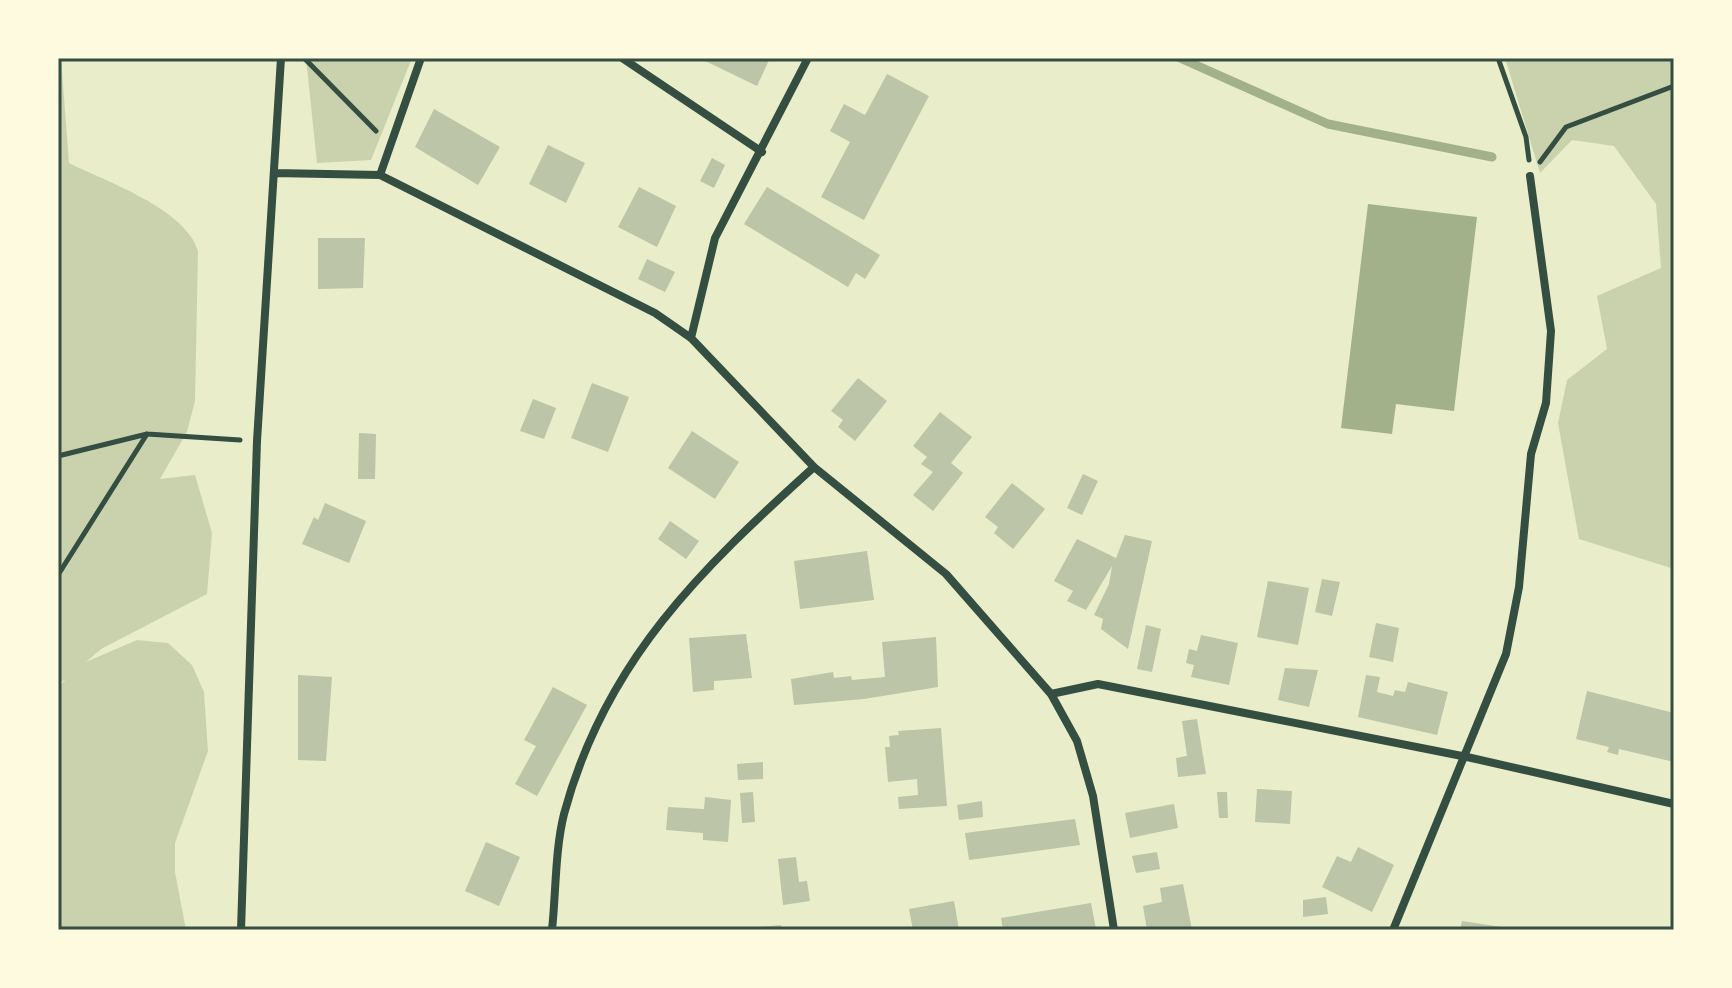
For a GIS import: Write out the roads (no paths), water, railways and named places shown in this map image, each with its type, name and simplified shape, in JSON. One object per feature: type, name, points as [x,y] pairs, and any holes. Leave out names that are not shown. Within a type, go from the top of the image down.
[{"type":"street","points":[[241,930],[257,441],[281,58]]},
{"type":"street","points":[[380,175],[421,58]]},
{"type":"street","points":[[622,58],[762,152]]},
{"type":"street","points":[[691,338],[715,238],[808,58]]},
{"type":"street","points":[[274,173],[380,175],[655,313],[691,338],[814,467],[946,574],[1051,694],[1077,741],[1093,796],[1114,930]]},
{"type":"street","points":[[1393,930],[1467,757],[1506,654],[1519,587],[1531,454],[1546,403],[1551,331],[1530,176]]},
{"type":"street","points":[[552,930],[564,816],[589,746],[635,654],[717,555],[814,467]]},
{"type":"street","points":[[1051,694],[1098,684],[1467,757],[1674,804]]},
{"type":"waterway","points":[[1180,58],[1328,124],[1492,157]]}]
